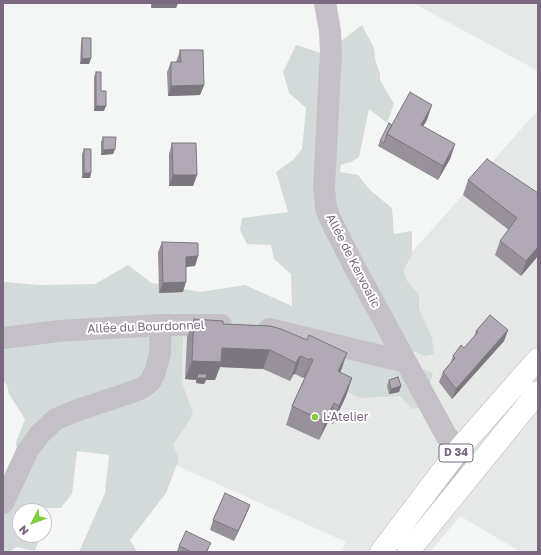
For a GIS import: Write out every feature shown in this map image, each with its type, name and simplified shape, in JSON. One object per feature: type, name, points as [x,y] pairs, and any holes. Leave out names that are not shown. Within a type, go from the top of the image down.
[{"type":"main road","name":"D 34","points":[[381,551],[460,448],[538,359]]},
{"type":"main road","name":"D 34","points":[[408,552],[424,530],[538,392]]},
{"type":"street","name":"Allée de Kervoalic","points":[[326,3],[331,52],[324,187],[326,209],[342,245],[447,436],[460,448]]},
{"type":"street","name":"Allée du Bourdonnel","points":[[3,338],[59,331],[161,325],[198,324],[246,326],[272,330],[406,362]]},
{"type":"street","points":[[3,503],[28,450],[40,434],[52,422],[78,410],[142,388],[150,382],[155,372],[160,353],[161,325]]},
{"type":"street","points":[[424,530],[426,513],[462,467],[460,448]]},
{"type":"street","points":[[381,551],[408,552]]},
{"type":"shaded area","points":[[413,3],[538,3],[538,71]]},
{"type":"shaded area","points":[[362,25],[374,48],[380,80],[394,104],[387,123],[369,109],[359,157],[351,162],[341,165],[340,172],[358,175],[370,190],[392,208],[394,234],[412,231],[412,255],[403,270],[407,281],[419,295],[419,309],[432,338],[434,354],[424,356],[397,344],[416,367],[433,373],[428,389],[425,407],[412,409],[400,396],[360,398],[336,387],[344,370],[303,351],[261,339],[183,337],[182,383],[193,413],[173,445],[179,459],[166,493],[130,540],[137,552],[79,552],[105,493],[109,455],[77,451],[72,494],[61,508],[52,508],[52,503],[12,503],[12,543],[38,543],[35,551],[16,547],[10,552],[3,552],[3,516],[19,479],[16,442],[25,419],[9,394],[7,385],[3,381],[3,283],[38,285],[95,284],[128,265],[152,283],[200,292],[245,285],[292,306],[291,274],[274,259],[271,245],[247,244],[240,230],[242,218],[288,212],[276,172],[293,160],[302,149],[306,108],[289,93],[283,72],[296,45],[324,54]]},
{"type":"shaded area","points":[[538,110],[538,552],[521,552],[460,516],[430,552],[341,552],[346,542],[145,451],[174,330],[286,339],[447,414],[415,354],[383,285]]},
{"type":"building","points":[[82,38],[91,38],[91,58],[82,59]]},
{"type":"building","points":[[180,50],[203,50],[204,85],[171,86],[171,62],[181,62]]},
{"type":"building","points":[[96,72],[101,72],[101,91],[106,91],[106,106],[96,106]]},
{"type":"building","points":[[410,92],[432,105],[421,125],[455,144],[443,166],[387,134]]},
{"type":"building","points":[[389,123],[392,125],[384,143],[380,141]]},
{"type":"building","points":[[103,137],[116,137],[115,149],[103,150]]},
{"type":"building","points":[[172,143],[196,143],[197,175],[173,175]]},
{"type":"building","points":[[84,149],[91,149],[91,173],[84,173]]},
{"type":"building","points":[[487,159],[538,193],[538,247],[526,261],[500,241],[517,218],[468,180]]},
{"type":"building","points":[[162,242],[198,243],[198,256],[186,257],[186,282],[163,283]]},
{"type":"building","points":[[490,315],[508,330],[456,389],[443,372],[455,358],[453,356],[461,345],[464,348]]},
{"type":"building","points":[[194,319],[223,321],[223,324],[270,326],[307,340],[309,335],[347,353],[338,371],[352,378],[339,406],[334,403],[325,422],[292,406],[313,360],[310,358],[309,360],[301,356],[296,363],[270,350],[222,348],[221,362],[192,361]]},
{"type":"building","points":[[198,374],[207,374],[206,378],[197,378]]},
{"type":"building","points":[[398,377],[401,386],[391,389],[389,380]]},
{"type":"building","points":[[225,493],[250,505],[238,531],[213,520]]},
{"type":"building","points":[[186,531],[211,543],[206,552],[192,552],[179,546]]},
{"type":"place","name":"L'Atelier","points":[[315,417]]}]
